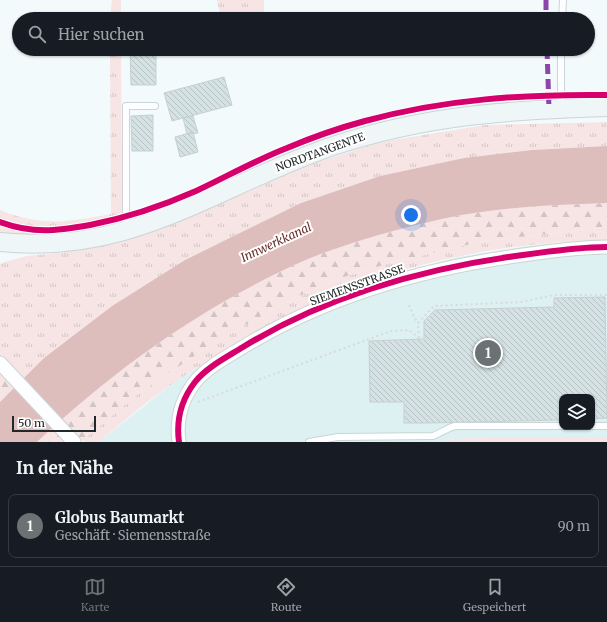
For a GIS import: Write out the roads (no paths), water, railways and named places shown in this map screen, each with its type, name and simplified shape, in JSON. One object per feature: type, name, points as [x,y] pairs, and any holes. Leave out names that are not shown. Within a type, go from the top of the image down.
[{"type":"main road","name":"NORDTANGENTE","points":[[0,257],[45,245],[81,241],[129,230],[185,210],[307,155],[361,137],[406,125],[455,116],[510,111],[607,107]]},
{"type":"main road","name":"NORDTANGENTE","points":[[0,242],[45,245]]},
{"type":"street","name":"SIEMENSSTRASSE","points":[[179,442],[178,418],[181,407],[194,383],[203,374],[251,343],[318,309],[396,279],[455,266],[562,250],[607,247]]},
{"type":"street","points":[[0,363],[74,442]]},
{"type":"lane","points":[[562,0],[562,12]]},
{"type":"lane","points":[[561,56],[561,109]]},
{"type":"lane","points":[[129,230],[126,217],[126,106],[155,106]]},
{"type":"lane","points":[[309,442],[338,437],[433,436],[455,426],[559,426]]},
{"type":"lane","points":[[595,426],[607,426]]},
{"type":"water","name":"Innwerkkanal","points":[[607,146],[607,203],[524,207],[462,215],[374,236],[308,259],[271,276],[199,316],[131,363],[67,414],[37,442],[0,442],[0,402],[44,358],[112,306],[185,260],[301,203],[380,176],[464,158],[532,150]]},
{"type":"place","name":"Globus Baumarkt","points":[[488,353]]}]
